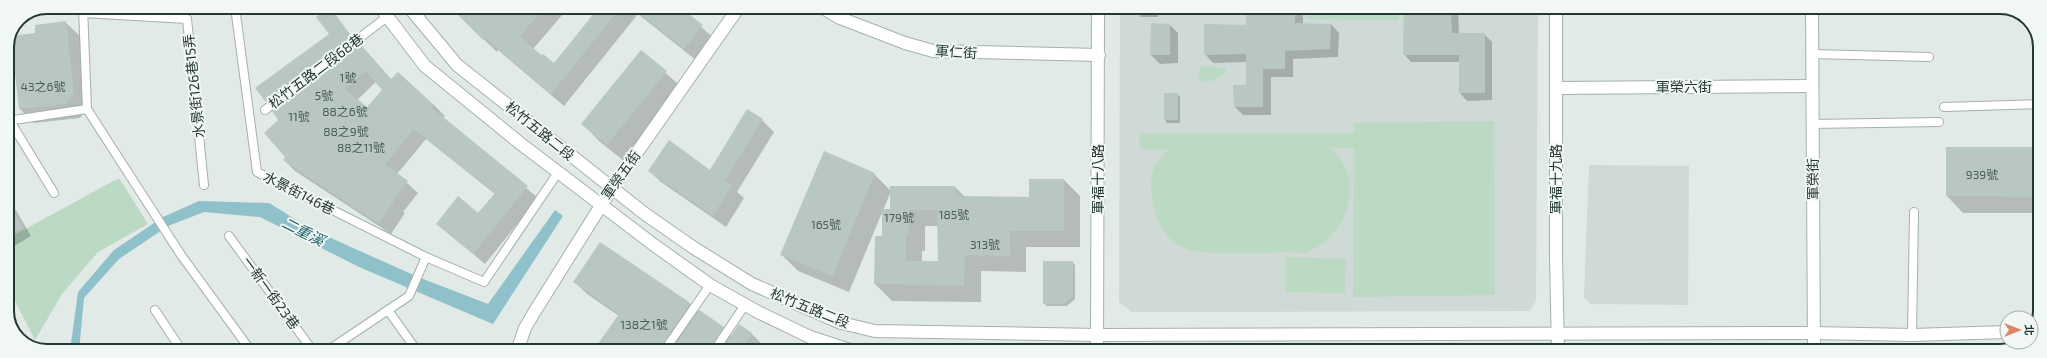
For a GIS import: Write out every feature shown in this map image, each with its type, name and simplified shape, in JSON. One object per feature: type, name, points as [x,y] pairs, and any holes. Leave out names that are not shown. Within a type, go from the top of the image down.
[{"type":"street","name":"松竹五路二段","points":[[385,14],[425,66],[521,144],[559,171],[654,245],[710,285],[810,337],[832,344]]},
{"type":"street","name":"松竹五路二段","points":[[415,14],[457,65],[612,188],[682,240],[752,284],[841,324],[875,331],[1097,335],[1814,333],[1912,335],[1999,332]]},
{"type":"street","name":"軍榮五街","points":[[519,344],[525,328],[601,204],[735,14]]},
{"type":"street","name":"軍仁街","points":[[844,14],[905,43],[933,51],[1099,55]]},
{"type":"street","name":"軍福十八路","points":[[1097,344],[1098,14]]},
{"type":"street","name":"軍福十九路","points":[[1556,14],[1556,256],[1558,344]]},
{"type":"street","name":"軍榮街","points":[[1812,14],[1814,344]]},
{"type":"street","name":"軍榮六街","points":[[1557,88],[1812,86]]},
{"type":"lane","points":[[83,14],[87,109],[181,255],[246,344]]},
{"type":"lane","name":"水景街126巷15弄","points":[[129,14],[186,19],[204,184]]},
{"type":"lane","name":"水景街146巷","points":[[237,14],[257,172],[426,257]]},
{"type":"lane","name":"松竹五路二段68巷","points":[[265,110],[381,14]]},
{"type":"lane","points":[[1812,54],[1928,57]]},
{"type":"lane","points":[[1944,107],[2033,104]]},
{"type":"lane","points":[[14,120],[87,109]]},
{"type":"lane","points":[[1812,124],[1939,122]]},
{"type":"lane","points":[[14,129],[54,193]]},
{"type":"lane","points":[[339,344],[409,296],[426,257],[484,282],[559,171]]},
{"type":"lane","points":[[1912,335],[1914,212]]},
{"type":"lane","name":"一新一街23巷","points":[[229,236],[308,344]]},
{"type":"lane","points":[[669,344],[710,285]]},
{"type":"lane","points":[[719,344],[745,304]]},
{"type":"lane","points":[[155,310],[177,344]]},
{"type":"lane","points":[[388,310],[413,344]]},
{"type":"shaded area","points":[[1120,14],[1538,14],[1536,300],[1530,311],[1132,312],[1119,302]]},
{"type":"shaded area","points":[[1589,165],[1689,166],[1688,305],[1591,304],[1584,298]]},
{"type":"green space","points":[[1307,14],[1399,14],[1399,20],[1307,19]]},
{"type":"green space","points":[[1200,66],[1226,68],[1221,77],[1204,82],[1198,78]]},
{"type":"green space","points":[[1494,121],[1495,295],[1353,297],[1354,148],[1328,147],[1341,159],[1348,173],[1350,189],[1348,205],[1342,221],[1332,235],[1319,246],[1304,253],[1214,253],[1201,252],[1179,245],[1169,237],[1161,227],[1155,212],[1151,194],[1153,169],[1168,150],[1140,149],[1139,133],[1354,133],[1354,123]]},
{"type":"green space","points":[[119,178],[148,224],[98,252],[62,294],[35,340],[14,299],[14,235]]},
{"type":"green space","points":[[1286,257],[1346,259],[1345,293],[1285,292]]},
{"type":"water","name":"二重溪","points":[[199,201],[269,203],[313,230],[418,277],[488,304],[555,210],[563,216],[493,324],[359,267],[260,217],[204,212],[168,226],[119,259],[84,298],[80,344],[71,344],[78,292],[114,250],[163,217]]},
{"type":"building","points":[[320,14],[335,14],[352,37],[266,102],[255,88],[329,34],[316,17]]},
{"type":"building","points":[[457,14],[539,14],[520,36],[542,56],[543,54],[554,63],[593,14],[615,14],[551,94],[485,38],[483,40]]},
{"type":"building","points":[[640,14],[689,14],[703,25],[684,49]]},
{"type":"building","points":[[1246,14],[1295,14],[1295,23],[1331,24],[1330,49],[1285,51],[1285,69],[1263,69],[1263,107],[1234,107],[1233,85],[1246,85],[1246,54],[1204,55],[1204,24],[1246,25]]},
{"type":"building","points":[[1404,14],[1451,14],[1452,33],[1485,33],[1485,93],[1459,93],[1459,55],[1403,55]]},
{"type":"building","points":[[66,21],[74,94],[66,104],[19,109],[14,66],[15,41],[17,35],[35,33],[35,25]]},
{"type":"building","points":[[1151,23],[1170,24],[1170,55],[1150,55]]},
{"type":"building","points":[[358,46],[360,48],[362,46],[391,79],[398,72],[434,105],[432,108],[528,186],[473,254],[436,224],[458,196],[478,213],[495,193],[414,129],[385,164],[408,181],[393,200],[394,201],[379,224],[283,160],[285,157],[264,133],[278,120],[272,111]],"holes":[[[366,71],[382,90],[367,107],[345,89]]]},
{"type":"building","points":[[641,50],[667,71],[607,145],[581,124]]},
{"type":"building","points":[[1164,93],[1178,93],[1178,120],[1164,120]]},
{"type":"building","points":[[747,109],[763,119],[725,181],[732,185],[713,216],[648,171],[669,140],[710,170]]},
{"type":"building","points":[[1946,147],[2033,147],[2033,197],[1946,196]]},
{"type":"building","points":[[824,151],[875,173],[833,276],[780,255]]},
{"type":"building","points":[[1029,179],[1064,179],[1064,231],[1010,231],[1010,256],[965,255],[964,286],[874,284],[875,236],[882,236],[882,209],[890,209],[890,186],[955,186],[955,194],[958,194],[958,196],[1029,197]],"holes":[[[909,210],[937,210],[938,261],[906,261],[906,235],[909,235]]]},
{"type":"building","points":[[14,211],[23,227],[14,233]]},
{"type":"building","points":[[600,242],[690,304],[664,344],[598,344],[619,314],[573,282]]},
{"type":"building","points":[[1043,261],[1073,261],[1073,296],[1064,304],[1043,304]]},
{"type":"building","points":[[699,310],[724,327],[713,344],[676,344]]},
{"type":"building","points":[[739,324],[752,333],[745,344],[726,344]]}]
